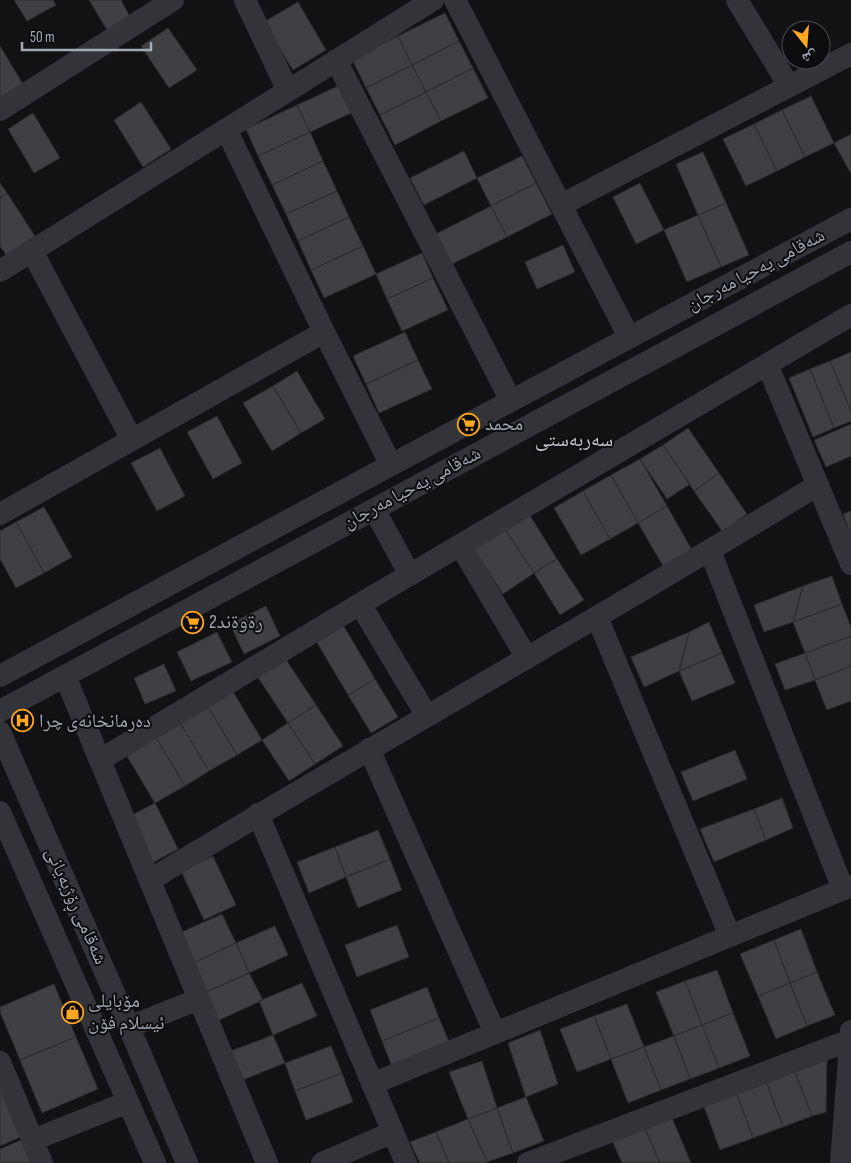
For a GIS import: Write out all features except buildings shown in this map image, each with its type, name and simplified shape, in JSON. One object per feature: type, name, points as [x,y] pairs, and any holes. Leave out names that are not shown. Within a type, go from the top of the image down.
[{"type":"street","points":[[245,0],[288,91]]},
{"type":"street","points":[[0,271],[433,0]]},
{"type":"street","points":[[455,0],[629,337]]},
{"type":"street","points":[[737,0],[789,86]]},
{"type":"street","points":[[0,110],[162,3]]},
{"type":"street","points":[[561,205],[851,54]]},
{"type":"street","points":[[336,60],[511,401]]},
{"type":"street","points":[[226,129],[324,332],[391,465]]},
{"type":"street","name":"شەقامی یەحیا مەرجان","points":[[0,676],[851,219]]},
{"type":"street","points":[[32,251],[132,440]]},
{"type":"street","name":"شەقامی یەحیا مەرجان","points":[[0,711],[476,454],[849,257]]},
{"type":"street","points":[[100,760],[410,574],[851,315]]},
{"type":"street","points":[[0,514],[324,332]]},
{"type":"street","points":[[767,364],[851,564]]},
{"type":"street","points":[[463,427],[476,454]]},
{"type":"street","points":[[150,880],[258,814],[710,551],[818,486]]},
{"type":"street","points":[[374,509],[410,574]]},
{"type":"street","points":[[460,545],[527,658]]},
{"type":"street","points":[[372,1084],[847,887],[710,551]]},
{"type":"street","points":[[360,604],[427,716]]},
{"type":"street","points":[[597,617],[730,936]]},
{"type":"street","points":[[65,676],[267,1163]]},
{"type":"street","name":"شەقامی ڕۆژبەیانی","points":[[0,732],[129,1027],[186,1163]]},
{"type":"street","points":[[369,749],[495,1033]]},
{"type":"street","name":"شەقامی ڕۆژبەیانی","points":[[0,812],[155,1163]]},
{"type":"street","points":[[258,814],[406,1163]]},
{"type":"street","points":[[129,1027],[199,999]]},
{"type":"street","points":[[841,1163],[851,1031]]},
{"type":"street","points":[[539,1161],[850,1040]]},
{"type":"street","points":[[1,1069],[42,1163]]},
{"type":"street","points":[[33,1140],[128,1102]]},
{"type":"street","points":[[322,1163],[393,1132]]},
{"type":"place","name":"محمد","points":[[469,424]]},
{"type":"place","name":"رةوةند2","points":[[193,622]]},
{"type":"place","name":"دەرمانخانەی چرا","points":[[23,721]]},
{"type":"place","name":"مۆبایلی ئیسلام فۆن","points":[[72,1012]]},
{"type":"district","name":"سه‌ربه‌ستی","points":[[574,440]]}]
